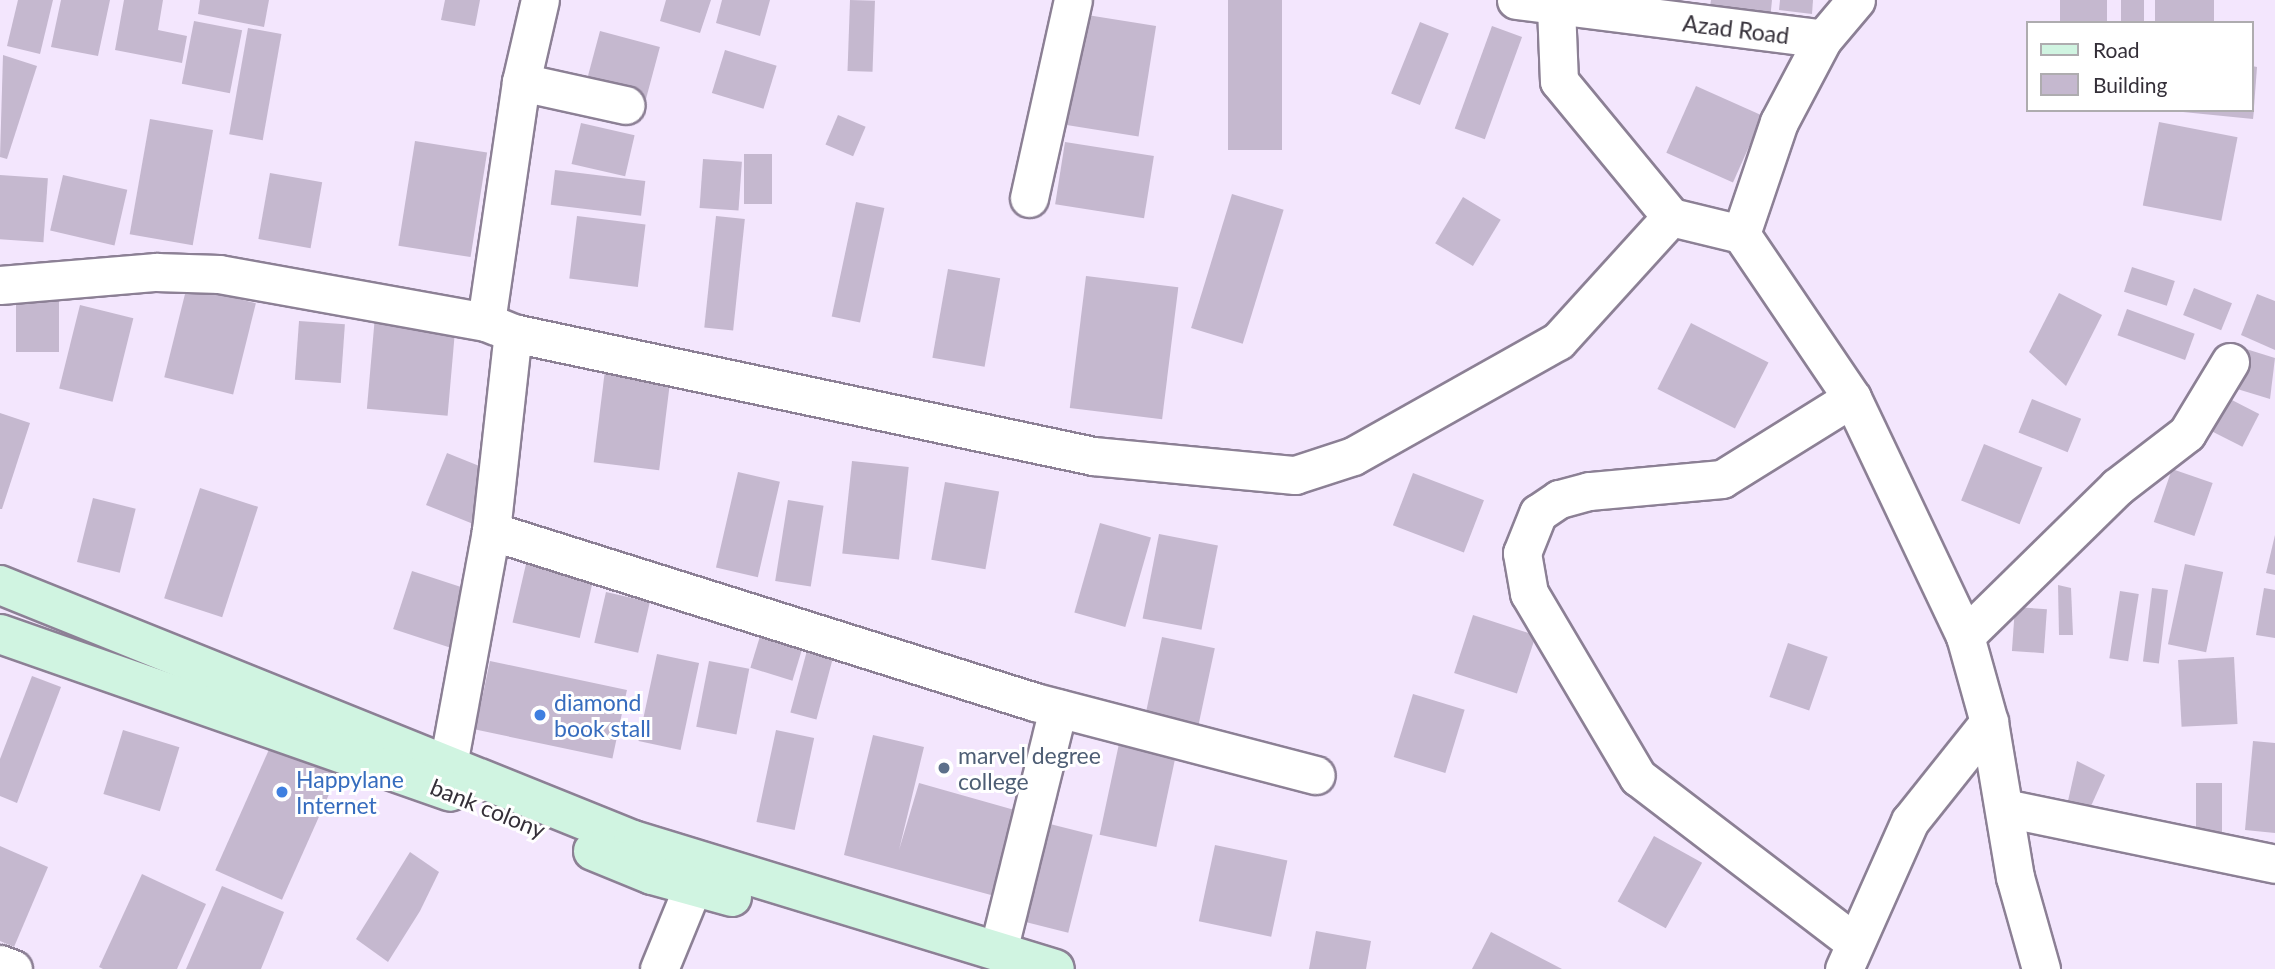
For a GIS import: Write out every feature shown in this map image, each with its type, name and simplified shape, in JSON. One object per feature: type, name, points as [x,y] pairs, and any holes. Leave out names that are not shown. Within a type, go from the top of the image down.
[{"type":"main road","points":[[0,585],[633,840],[989,960],[1055,969]]},
{"type":"main road","name":"bank colony","points":[[0,634],[442,789],[652,875],[989,960]]},
{"type":"street","points":[[448,765],[491,531],[499,327],[521,82],[540,0]]},
{"type":"street","points":[[1029,198],[1073,0]]},
{"type":"street","name":"Azad Road","points":[[1516,0],[1822,39],[1856,0]]},
{"type":"street","points":[[1558,4],[1559,81],[1671,217],[1741,234],[1852,398],[1965,636],[1989,722],[2015,877],[2041,969]]},
{"type":"street","points":[[1741,234],[1779,122],[1822,39]]},
{"type":"street","points":[[521,82],[626,105]]},
{"type":"street","points":[[0,285],[156,272],[219,274],[499,327],[1093,456],[1295,475],[1353,456],[1558,341],[1671,217]]},
{"type":"street","points":[[1965,636],[2117,487],[2187,433],[2230,362]]},
{"type":"street","points":[[1852,398],[1722,479],[1589,491],[1559,499],[1538,513],[1522,553],[1529,593],[1638,777],[1849,956],[1910,821],[1989,722]]},
{"type":"street","points":[[491,531],[1058,708],[1316,775]]},
{"type":"street","points":[[989,960],[1058,708]]},
{"type":"street","points":[[2005,808],[2275,864]]},
{"type":"street","points":[[659,969],[693,886]]},
{"type":"street","points":[[0,964],[13,969]]},
{"type":"building","points":[[18,0],[53,0],[40,54],[7,46]]},
{"type":"building","points":[[61,0],[110,0],[98,56],[51,47]]},
{"type":"building","points":[[124,0],[163,0],[158,30],[187,36],[182,63],[115,50]]},
{"type":"building","points":[[200,0],[269,0],[264,27],[198,14]]},
{"type":"building","points":[[445,0],[480,0],[475,26],[441,20]]},
{"type":"building","points":[[666,0],[711,0],[700,33],[660,21]]},
{"type":"building","points":[[722,0],[770,0],[760,36],[716,23]]},
{"type":"building","points":[[850,0],[875,1],[873,72],[848,71]]},
{"type":"building","points":[[1228,0],[1282,0],[1282,150],[1228,150]]},
{"type":"building","points":[[1711,0],[1772,0],[1770,20],[1709,13]]},
{"type":"building","points":[[1780,0],[1813,0],[1812,14],[1779,10]]},
{"type":"building","points":[[2060,0],[2107,0],[2107,21],[2060,21]]},
{"type":"building","points":[[2121,0],[2144,0],[2144,21],[2121,21]]},
{"type":"building","points":[[2155,0],[2214,0],[2214,21],[2155,21]]},
{"type":"building","points":[[1081,14],[1156,26],[1139,137],[1063,125]]},
{"type":"building","points":[[194,21],[242,30],[230,93],[182,84]]},
{"type":"building","points":[[1420,22],[1449,34],[1420,105],[1391,93]]},
{"type":"building","points":[[1492,26],[1522,37],[1485,139],[1455,128]]},
{"type":"building","points":[[248,28],[281,34],[263,140],[229,134]]},
{"type":"building","points":[[600,31],[660,47],[646,99],[586,83]]},
{"type":"building","points":[[725,50],[777,66],[763,109],[712,93]]},
{"type":"building","points":[[3,55],[37,66],[7,159],[0,157]]},
{"type":"building","points":[[2254,66],[2257,67],[2254,107]]},
{"type":"building","points":[[1696,86],[1763,116],[1733,182],[1666,153]]},
{"type":"building","points":[[2183,112],[2254,112],[2253,119]]},
{"type":"building","points":[[838,115],[866,127],[853,156],[825,144]]},
{"type":"building","points":[[150,119],[213,130],[193,245],[130,234]]},
{"type":"building","points":[[2159,122],[2238,137],[2221,221],[2143,205]]},
{"type":"building","points":[[581,123],[635,135],[625,176],[572,164]]},
{"type":"building","points":[[415,141],[487,152],[471,257],[398,246]]},
{"type":"building","points":[[1065,142],[1154,156],[1144,218],[1055,204]]},
{"type":"building","points":[[744,154],[772,154],[772,204],[744,204]]},
{"type":"building","points":[[703,159],[742,162],[738,211],[700,208]]},
{"type":"building","points":[[555,170],[645,181],[641,216],[551,205]]},
{"type":"building","points":[[270,173],[322,182],[311,248],[258,239]]},
{"type":"building","points":[[0,175],[48,178],[43,242],[0,239]]},
{"type":"building","points":[[63,175],[127,190],[114,245],[50,231]]},
{"type":"building","points":[[1232,194],[1284,210],[1243,344],[1191,328]]},
{"type":"building","points":[[1463,197],[1501,220],[1473,266],[1435,243]]},
{"type":"building","points":[[856,202],[884,208],[860,322],[832,316]]},
{"type":"building","points":[[577,216],[645,224],[638,287],[569,279]]},
{"type":"building","points":[[716,216],[745,219],[733,330],[704,327]]},
{"type":"building","points":[[2132,267],[2175,281],[2167,306],[2124,292]]},
{"type":"building","points":[[948,269],[1000,278],[985,367],[932,358]]},
{"type":"building","points":[[1086,276],[1178,287],[1162,419],[1070,408]]},
{"type":"building","points":[[187,286],[256,303],[233,394],[164,377]]},
{"type":"building","points":[[2194,288],[2232,303],[2221,330],[2183,315]]},
{"type":"building","points":[[2059,293],[2102,315],[2066,386],[2029,352]]},
{"type":"building","points":[[2257,294],[2275,301],[2275,350],[2241,335]]},
{"type":"building","points":[[16,301],[59,301],[59,352],[16,352]]},
{"type":"building","points":[[80,305],[133,318],[113,402],[59,388]]},
{"type":"building","points":[[2127,309],[2195,334],[2185,360],[2117,335]]},
{"type":"building","points":[[375,316],[456,323],[448,416],[367,409]]},
{"type":"building","points":[[299,321],[345,324],[341,383],[295,380]]},
{"type":"building","points":[[1691,323],[1769,362],[1735,428],[1657,389]]},
{"type":"building","points":[[2246,349],[2275,358],[2270,399],[2234,388]]},
{"type":"building","points":[[605,370],[671,378],[659,470],[594,462]]},
{"type":"building","points":[[2228,398],[2259,414],[2242,447],[2211,431]]},
{"type":"building","points":[[2032,399],[2081,419],[2068,452],[2019,432]]},
{"type":"building","points":[[0,413],[30,423],[2,509],[0,509]]},
{"type":"building","points":[[1984,444],[2042,468],[2020,524],[1961,501]]},
{"type":"building","points":[[447,453],[496,473],[475,525],[426,505]]},
{"type":"building","points":[[852,461],[909,467],[899,559],[842,553]]},
{"type":"building","points":[[2172,469],[2213,483],[2194,536],[2154,522]]},
{"type":"building","points":[[738,472],[780,482],[758,577],[716,567]]},
{"type":"building","points":[[1413,473],[1484,500],[1464,553],[1393,525]]},
{"type":"building","points":[[945,482],[999,492],[985,569],[931,560]]},
{"type":"building","points":[[200,488],[258,507],[222,617],[164,598]]},
{"type":"building","points":[[93,498],[136,509],[120,573],[77,562]]},
{"type":"building","points":[[788,500],[824,506],[811,587],[775,581]]},
{"type":"building","points":[[1100,523],[1151,538],[1125,627],[1074,612]]},
{"type":"building","points":[[1159,534],[1218,545],[1201,630],[1143,618]]},
{"type":"building","points":[[2275,535],[2275,575],[2266,573]]},
{"type":"building","points":[[526,564],[593,580],[580,638],[513,622]]},
{"type":"building","points":[[2185,564],[2223,572],[2206,652],[2168,644]]},
{"type":"building","points":[[412,571],[475,591],[456,649],[393,629]]},
{"type":"building","points":[[2058,585],[2071,588],[2073,635],[2059,635]]},
{"type":"building","points":[[2152,588],[2168,590],[2159,663],[2143,661]]},
{"type":"building","points":[[2264,588],[2275,590],[2275,638],[2256,635]]},
{"type":"building","points":[[2120,591],[2139,594],[2128,661],[2109,658]]},
{"type":"building","points":[[606,592],[650,602],[638,653],[594,643]]},
{"type":"building","points":[[2015,607],[2047,609],[2044,653],[2012,651]]},
{"type":"building","points":[[1473,615],[1536,635],[1517,693],[1454,673]]},
{"type":"building","points":[[765,620],[807,633],[792,681],[750,668]]},
{"type":"building","points":[[1162,637],[1215,648],[1197,733],[1144,722]]},
{"type":"building","points":[[809,643],[835,650],[816,720],[790,713]]},
{"type":"building","points":[[1788,643],[1828,657],[1809,711],[1769,697]]},
{"type":"building","points":[[657,654],[699,663],[681,750],[638,741]]},
{"type":"building","points":[[2234,657],[2238,724],[2182,727],[2178,660]]},
{"type":"building","points":[[490,661],[627,690],[612,759],[475,729]]},
{"type":"building","points":[[709,661],[749,669],[736,735],[696,727]]},
{"type":"building","points":[[32,676],[61,687],[17,803],[0,796],[0,759]]},
{"type":"building","points":[[1413,694],[1465,710],[1445,773],[1394,757]]},
{"type":"building","points":[[123,730],[179,747],[160,811],[103,794]]},
{"type":"building","points":[[776,730],[814,738],[795,830],[756,822]]},
{"type":"building","points":[[873,735],[924,747],[899,850],[919,783],[1025,813],[1002,898],[844,855]]},
{"type":"building","points":[[1120,739],[1177,751],[1156,847],[1100,835]]},
{"type":"building","points":[[2253,741],[2275,743],[2275,833],[2245,830]]},
{"type":"building","points":[[271,745],[338,775],[282,900],[215,870]]},
{"type":"building","points":[[2077,761],[2105,775],[2091,806],[2068,801]]},
{"type":"building","points":[[2196,783],[2222,783],[2222,835],[2196,835]]},
{"type":"building","points":[[1050,824],[1093,835],[1068,933],[1026,922]]},
{"type":"building","points":[[1654,836],[1702,863],[1666,928],[1618,902]]},
{"type":"building","points":[[1215,845],[1287,860],[1271,937],[1199,921]]},
{"type":"building","points":[[0,846],[48,867],[14,947],[0,941]]},
{"type":"building","points":[[410,852],[439,872],[420,911],[388,962],[356,939]]},
{"type":"building","points":[[142,874],[206,904],[177,969],[103,969],[99,967]]},
{"type":"building","points":[[222,886],[284,912],[261,969],[186,969]]},
{"type":"building","points":[[1316,931],[1371,941],[1366,969],[1309,969]]},
{"type":"building","points":[[1491,932],[1562,969],[1472,969]]},
{"type":"place","name":"diamond book stall","points":[[540,715]]},
{"type":"place","name":"marvel degree college","points":[[944,768]]},
{"type":"place","name":"Happylane Internet","points":[[282,792]]}]
